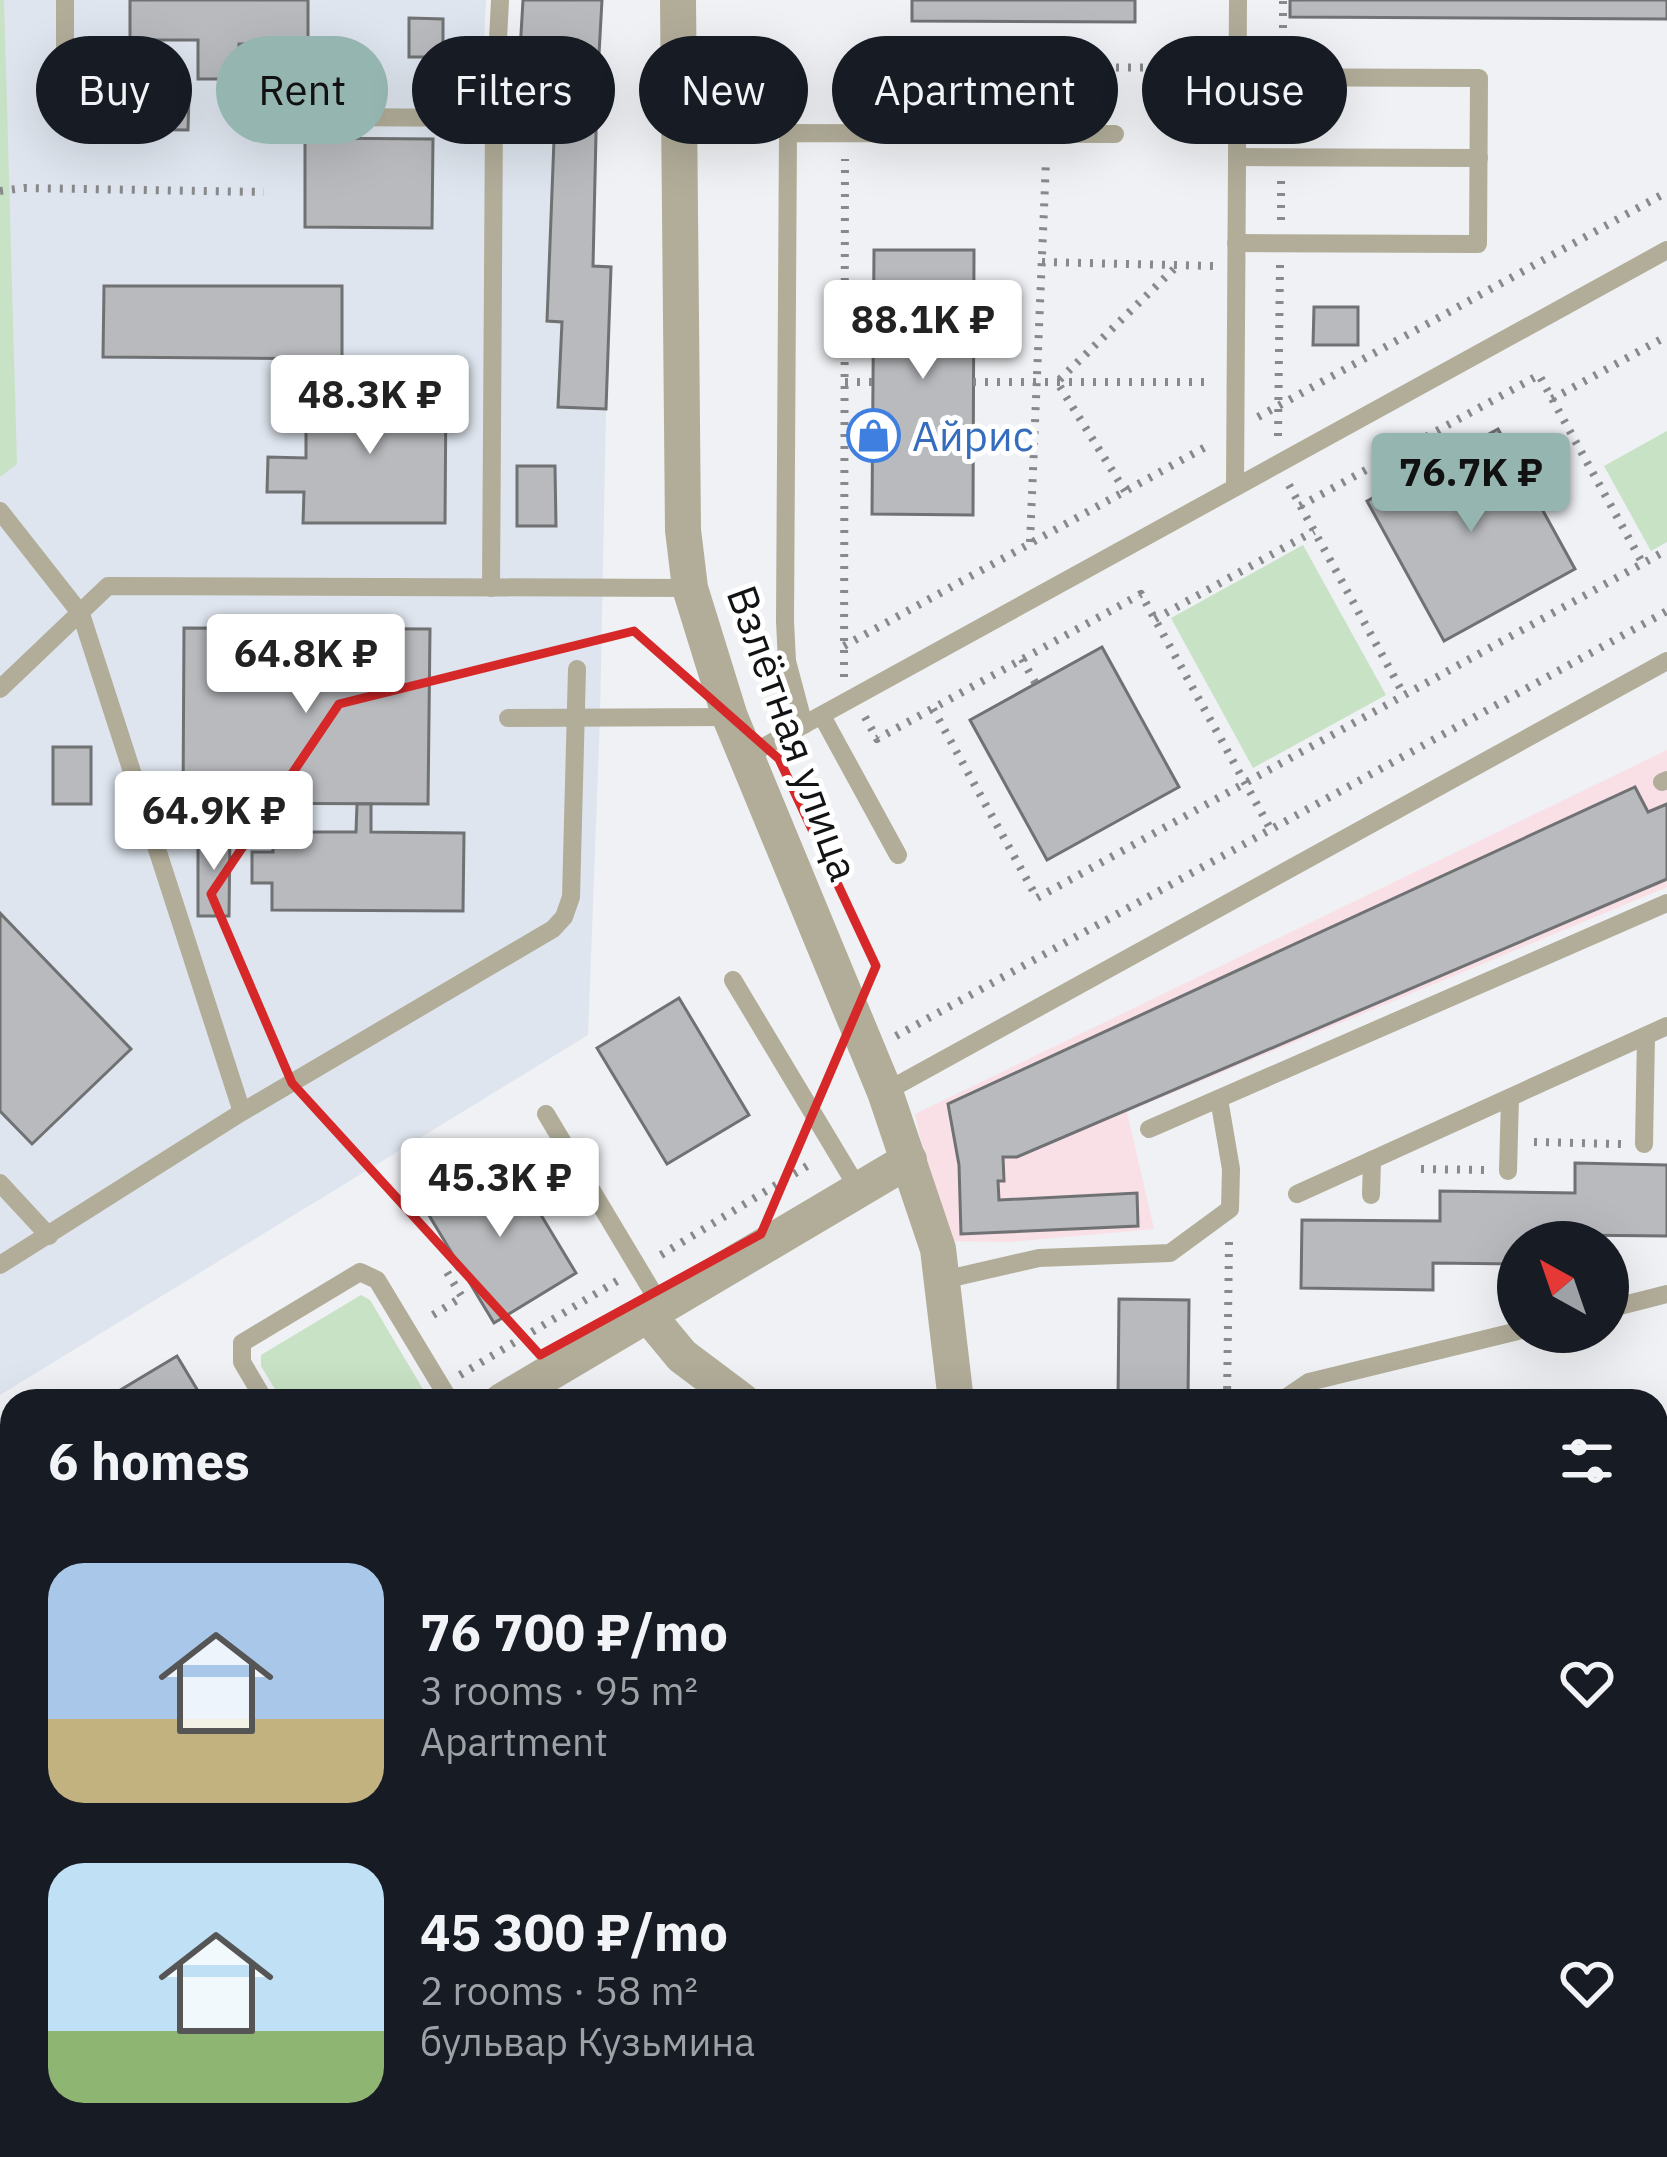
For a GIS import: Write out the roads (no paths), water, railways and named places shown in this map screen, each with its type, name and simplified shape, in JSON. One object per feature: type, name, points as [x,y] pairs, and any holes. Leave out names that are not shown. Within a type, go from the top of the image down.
[{"type":"street","name":"Взлётная улица","points":[[679,0],[683,530],[690,588],[730,717],[909,1160],[938,1249],[955,1389]]},
{"type":"street","points":[[522,1389],[909,1160]]},
{"type":"street","points":[[655,1311],[682,1356],[726,1389]]},
{"type":"lane","points":[[65,0],[65,36]]},
{"type":"lane","points":[[498,36],[500,0]]},
{"type":"lane","points":[[1238,0],[1238,36]]},
{"type":"lane","points":[[1236,243],[1478,244],[1479,78],[1347,77]]},
{"type":"lane","points":[[388,117],[494,118],[491,588]]},
{"type":"lane","points":[[832,133],[788,133],[787,661],[813,720],[898,855]]},
{"type":"lane","points":[[1235,488],[1237,144]]},
{"type":"lane","points":[[1237,158],[1479,158]]},
{"type":"lane","points":[[747,757],[1667,250]]},
{"type":"lane","points":[[0,511],[81,614],[242,1112]]},
{"type":"lane","points":[[0,689],[108,586],[690,588]]},
{"type":"lane","points":[[884,1092],[1667,661]]},
{"type":"lane","points":[[0,1265],[242,1112],[554,929],[571,897],[578,669]]},
{"type":"lane","points":[[508,718],[730,717]]},
{"type":"lane","points":[[1149,1129],[1667,903]]},
{"type":"lane","points":[[733,980],[859,1190]]},
{"type":"lane","points":[[1297,1194],[1372,1164],[1667,1026]]},
{"type":"lane","points":[[1645,1144],[1646,1036]]},
{"type":"lane","points":[[1508,1171],[1510,1098]]},
{"type":"lane","points":[[944,1280],[1039,1258],[1170,1253],[1230,1209],[1231,1169],[1219,1099]]},
{"type":"lane","points":[[546,1114],[638,1268],[655,1311]]},
{"type":"lane","points":[[1371,1195],[1372,1164]]},
{"type":"lane","points":[[0,1183],[49,1236]]},
{"type":"lane","points":[[259,1389],[242,1362],[242,1343],[360,1272],[377,1280],[443,1389]]},
{"type":"lane","points":[[1629,1304],[1667,1294]]},
{"type":"lane","points":[[1299,1389],[1309,1382],[1497,1336]]},
{"type":"place","name":"Айрис","points":[[873,436]]}]
